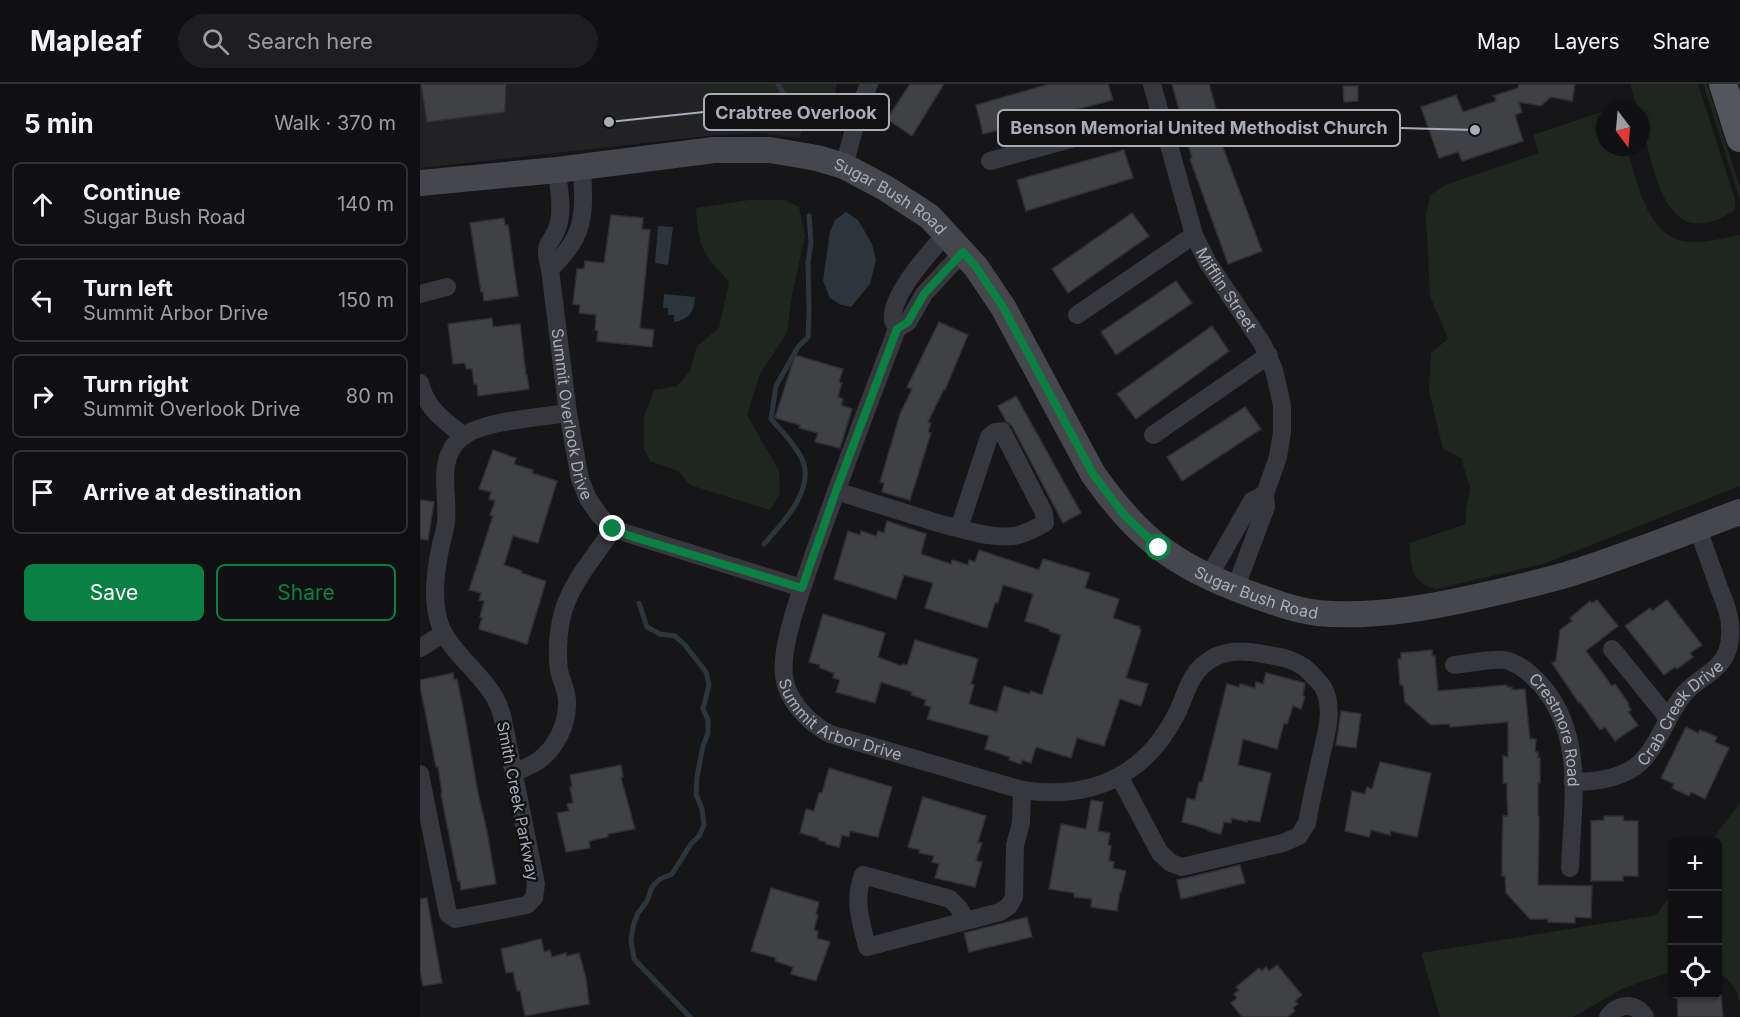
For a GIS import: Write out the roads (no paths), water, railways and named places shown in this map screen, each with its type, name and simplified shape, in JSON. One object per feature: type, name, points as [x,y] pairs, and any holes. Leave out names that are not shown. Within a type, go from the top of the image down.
[{"type":"main road","points":[[1723,84],[1740,138]]},
{"type":"street","points":[[844,166],[860,107],[870,84]]},
{"type":"street","name":"Mifflin Street","points":[[1152,84],[1194,235],[1208,263],[1269,355],[1280,394],[1282,432],[1278,457],[1265,494],[1266,507],[1236,589]]},
{"type":"street","points":[[990,161],[1160,115]]},
{"type":"street","name":"Sugar Bush Road","points":[[420,183],[556,170],[685,153],[740,149],[794,153],[844,166],[880,185],[930,217],[976,267],[1003,307],[1093,474],[1124,515],[1159,548],[1180,563],[1208,578],[1291,607],[1318,613],[1357,613],[1412,609],[1467,599],[1568,574],[1740,512]]},
{"type":"street","points":[[550,270],[564,257],[581,227],[584,210],[582,166]]},
{"type":"street","name":"Summit Overlook Drive","points":[[556,170],[560,202],[559,222],[545,254],[550,270],[568,413],[580,479],[588,499],[613,529],[802,588]]},
{"type":"street","points":[[1077,315],[1194,235]]},
{"type":"street","name":"Summit Arbor Drive","points":[[897,329],[893,318],[897,302],[907,282],[921,263],[955,243]]},
{"type":"street","name":"Summit Arbor Drive","points":[[955,243],[908,322],[897,329],[802,588],[784,658],[784,677],[790,695],[801,711],[816,727],[830,734],[1022,790],[1055,794],[1075,792],[1099,785],[1137,765],[1154,749],[1167,732],[1189,681],[1203,665],[1220,654],[1241,650],[1290,660],[1310,671],[1324,689],[1328,705],[1328,723],[1307,823],[1299,836],[1283,843],[1182,867],[1171,863],[1160,853],[1119,776]]},
{"type":"street","points":[[907,282],[924,294]]},
{"type":"street","points":[[420,294],[447,286]]},
{"type":"street","points":[[1153,435],[1269,355]]},
{"type":"street","points":[[420,383],[429,405],[441,420],[464,435],[495,424],[568,413]]},
{"type":"street","points":[[836,491],[941,524],[959,528],[992,535],[1014,536],[1034,529],[1045,523],[1044,513],[1002,431],[995,432],[989,438],[959,528]]},
{"type":"street","name":"Smith Creek Parkway","points":[[420,774],[448,914],[455,919],[526,905],[534,898],[536,884],[502,715],[495,698],[451,645],[441,627],[436,607],[436,566],[446,522],[444,484],[446,464],[452,447],[464,435]]},
{"type":"street","name":"Mifflin Street","points":[[1208,578],[1251,501],[1265,494]]},
{"type":"street","name":"Crab Creek Drive","points":[[1573,782],[1604,779],[1619,775],[1636,766],[1651,749],[1686,692],[1724,658],[1729,643],[1728,611],[1697,528]]},
{"type":"street","points":[[513,773],[538,762],[556,743],[564,723],[567,701],[559,670],[558,642],[561,617],[569,595],[581,573],[613,529]]},
{"type":"street","points":[[420,648],[444,633]]},
{"type":"street","points":[[1612,649],[1668,718]]},
{"type":"street","name":"Crestmore Road","points":[[1454,665],[1503,660],[1520,666],[1534,677],[1547,693],[1562,719],[1568,735],[1572,758],[1570,868]]},
{"type":"street","points":[[966,921],[959,908],[950,899],[863,875],[859,885],[858,908],[867,947],[966,921],[1000,912],[1009,906],[1014,897],[1015,845],[1021,824],[1022,790]]},
{"type":"street","points":[[1608,1017],[1621,1006],[1629,1006],[1638,1009],[1645,1017]]},
{"type":"waterway","points":[[778,84],[796,115]]},
{"type":"waterway","points":[[764,544],[788,516],[805,482],[805,470],[800,454],[771,419],[776,386],[798,347],[808,337],[808,262],[811,243],[809,216]]},
{"type":"waterway","points":[[639,603],[647,627],[660,634],[675,636],[685,645],[706,672],[709,685],[703,709],[708,720],[708,733],[703,746],[696,794],[702,809],[704,825],[699,836],[691,844],[672,874],[660,879],[652,887],[647,901],[638,913],[631,941],[634,959],[690,1017]]},
{"type":"place","name":"Crabtree Overlook","points":[[609,122]]},
{"type":"place","name":"Benson Memorial United Methodist Church","points":[[1475,130]]}]
